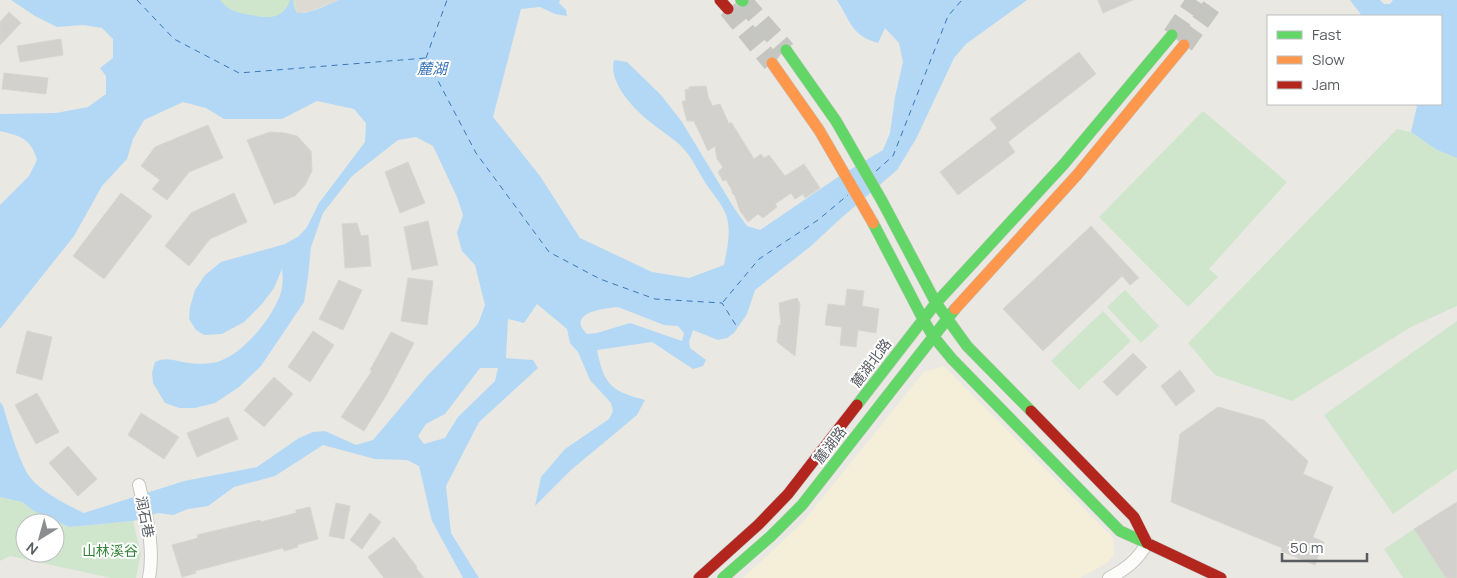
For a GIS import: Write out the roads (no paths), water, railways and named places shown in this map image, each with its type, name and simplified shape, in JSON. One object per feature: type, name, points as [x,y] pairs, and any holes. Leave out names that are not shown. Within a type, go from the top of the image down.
[{"type":"street","points":[[720,0],[728,9]]},
{"type":"street","name":"麓湖北路","points":[[705,576],[788,494],[936,303],[1064,164],[1172,35]]},
{"type":"street","name":"麓湖路","points":[[723,578],[772,536],[802,504],[947,318],[1078,176],[1184,45]]},
{"type":"street","points":[[786,50],[836,121],[882,201],[936,303],[967,346],[1134,517],[1147,544]]},
{"type":"street","points":[[772,63],[819,130],[866,210],[923,320],[933,336],[952,359],[1120,531],[1221,578]]},
{"type":"street","name":"润石巷","points":[[139,485],[149,528],[152,563],[149,578]]},
{"type":"street","points":[[1109,578],[1125,570],[1140,556],[1147,544]]},
{"type":"water","name":"麓湖","points":[[11,0],[220,0],[230,9],[238,12],[269,17],[284,11],[290,0],[293,0],[297,13],[302,13],[313,11],[339,0],[560,0],[559,3],[566,10],[567,16],[555,14],[540,7],[521,9],[493,117],[540,176],[580,238],[652,272],[689,278],[724,265],[729,236],[727,218],[720,203],[683,148],[643,116],[623,94],[615,77],[614,60],[627,62],[661,95],[682,122],[747,226],[760,230],[838,177],[883,150],[890,133],[895,97],[903,62],[899,43],[885,28],[878,43],[862,36],[853,27],[837,0],[1027,0],[966,44],[954,58],[916,139],[897,170],[811,246],[755,290],[747,314],[734,333],[727,338],[718,340],[693,330],[689,342],[690,348],[706,360],[703,366],[693,369],[652,342],[597,350],[606,379],[611,385],[633,397],[645,400],[637,415],[571,470],[535,506],[541,477],[565,449],[609,419],[613,411],[611,403],[590,380],[578,352],[570,343],[567,329],[537,304],[524,323],[508,319],[506,358],[533,360],[538,368],[479,422],[446,486],[451,533],[479,578],[463,578],[432,521],[419,466],[407,460],[375,459],[323,445],[275,476],[234,487],[208,506],[188,509],[173,515],[158,513],[133,521],[69,527],[65,525],[65,513],[38,513],[22,502],[0,497],[0,402],[27,473],[38,485],[53,496],[84,513],[184,481],[257,467],[299,438],[313,432],[325,431],[356,445],[373,440],[427,376],[478,324],[485,305],[475,265],[462,251],[457,233],[463,215],[457,197],[433,146],[416,137],[398,140],[352,176],[323,213],[311,247],[304,302],[261,366],[239,387],[215,403],[195,408],[179,408],[165,403],[153,383],[152,373],[155,362],[168,359],[200,364],[222,360],[233,354],[254,336],[271,313],[281,292],[283,278],[282,269],[274,288],[262,304],[244,322],[222,334],[204,335],[196,330],[189,319],[195,290],[205,275],[221,262],[285,244],[299,236],[307,227],[319,203],[365,142],[366,123],[354,109],[317,101],[282,119],[224,119],[206,108],[183,102],[144,120],[133,139],[127,159],[102,186],[74,236],[0,329],[0,205],[29,176],[37,160],[28,142],[0,131],[0,114],[56,113],[88,107],[106,94],[106,76],[100,68],[113,58],[113,39],[102,28],[83,25],[57,27],[35,16]],"holes":[[[618,307],[664,325],[678,326],[684,333],[682,341],[630,323],[597,333],[587,334],[581,327],[581,321],[589,313]],[[480,368],[498,368],[495,381],[458,417],[445,438],[424,444],[418,436],[426,424],[445,414]]]},
{"type":"water","points":[[1350,0],[1380,0],[1384,4],[1390,4],[1393,0],[1457,0],[1457,158],[1437,150],[1411,132],[1417,106],[1415,105],[1442,105],[1442,15],[1361,15]]},
{"type":"tunnel","points":[[1172,35],[1196,0]]},
{"type":"tunnel","points":[[1184,45],[1216,0]]},
{"type":"tunnel","points":[[743,1],[786,50]]},
{"type":"tunnel","points":[[728,9],[772,63]]},
{"type":"park label","name":"山林溪谷","points":[[110,551]]}]
